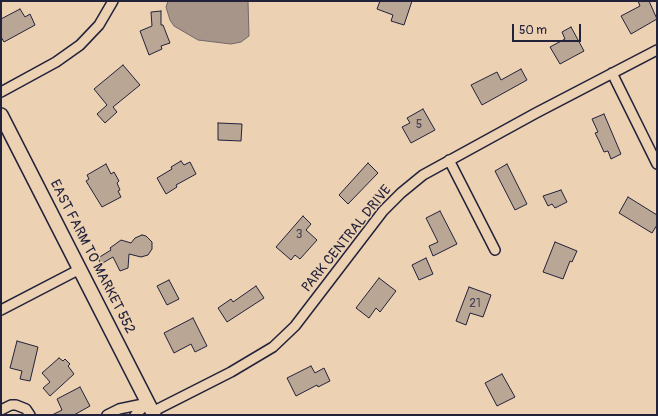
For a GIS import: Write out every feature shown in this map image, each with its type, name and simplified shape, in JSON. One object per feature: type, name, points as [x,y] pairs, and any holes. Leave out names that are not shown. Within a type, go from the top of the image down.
[{"type":"main road","name":"EAST FARM TO MARKET 552","points":[[1,114],[151,410]]},
{"type":"street","points":[[1,92],[56,62],[80,46],[99,25],[113,1]]},
{"type":"street","name":"PARK CENTRAL DRIVE","points":[[151,410],[231,372],[272,347],[295,326],[384,211],[401,193],[424,175],[449,160],[657,50]]},
{"type":"street","points":[[612,73],[657,164]]},
{"type":"street","points":[[449,160],[495,250]]},
{"type":"street","points":[[1,310],[80,269]]},
{"type":"street","points":[[1,410],[10,405],[22,406],[30,415]]},
{"type":"street","points":[[107,415],[119,409],[151,410]]},
{"type":"street","points":[[135,415],[151,410]]},
{"type":"shaded area","points":[[168,1],[248,1],[249,36],[241,42],[231,44],[198,40],[174,26],[170,20],[166,7]]},
{"type":"building","points":[[380,1],[412,1],[404,25],[391,21],[393,15],[377,9]]},
{"type":"building","points":[[638,1],[649,1],[657,19],[631,34],[621,16],[640,6]]},
{"type":"building","points":[[20,9],[25,17],[30,14],[35,25],[4,42],[1,37],[1,19]]},
{"type":"building","points":[[161,11],[161,25],[163,25],[170,43],[161,46],[162,49],[149,55],[140,31],[152,26],[151,12]]},
{"type":"building","points":[[571,27],[584,51],[560,64],[550,47],[565,39],[562,32]]},
{"type":"building","points":[[123,65],[140,85],[113,107],[117,112],[105,123],[97,114],[107,105],[94,89]]},
{"type":"building","points":[[521,69],[527,80],[482,105],[471,85],[497,72],[501,80]]},
{"type":"building","points":[[423,109],[435,130],[411,143],[402,127],[410,123],[407,118]]},
{"type":"building","points":[[604,114],[621,154],[611,159],[608,151],[604,152],[595,133],[598,132],[592,119]]},
{"type":"building","points":[[218,123],[242,124],[241,141],[218,140]]},
{"type":"building","points":[[181,161],[184,165],[190,162],[196,174],[176,185],[177,187],[166,194],[157,178],[172,169],[171,167]]},
{"type":"building","points":[[368,163],[378,173],[348,204],[339,195]]},
{"type":"building","points":[[106,164],[111,174],[114,172],[119,181],[117,183],[120,190],[118,191],[121,197],[102,207],[86,181],[89,179],[87,175]]},
{"type":"building","points":[[507,164],[527,204],[515,210],[495,171]]},
{"type":"building","points":[[561,190],[567,202],[555,208],[552,204],[548,206],[543,196]]},
{"type":"building","points":[[628,197],[657,215],[657,225],[652,233],[619,213]]},
{"type":"building","points":[[440,211],[457,244],[433,256],[429,246],[438,242],[426,218]]},
{"type":"building","points":[[303,216],[311,224],[306,230],[317,240],[300,259],[295,255],[291,260],[276,247]]},
{"type":"building","points":[[142,235],[146,236],[152,242],[152,249],[148,255],[141,257],[129,254],[128,268],[120,271],[113,257],[101,264],[98,258],[111,250],[110,248],[121,240],[131,243],[135,238]]},
{"type":"building","points":[[555,242],[577,251],[572,262],[570,261],[563,279],[543,272]]},
{"type":"building","points":[[426,258],[433,274],[419,280],[412,265]]},
{"type":"building","points":[[379,278],[396,291],[380,312],[376,308],[369,318],[356,308]]},
{"type":"building","points":[[169,280],[179,299],[167,305],[157,286]]},
{"type":"building","points":[[256,286],[264,298],[227,322],[218,308],[231,299],[233,302]]},
{"type":"building","points":[[469,287],[491,295],[483,317],[470,313],[466,325],[456,321]]},
{"type":"building","points":[[193,318],[207,346],[195,352],[191,344],[174,353],[164,333]]},
{"type":"building","points":[[17,341],[38,347],[30,381],[20,379],[22,371],[10,368]]},
{"type":"building","points":[[59,358],[63,361],[65,359],[70,364],[68,366],[74,374],[50,396],[43,388],[50,382],[42,373]]},
{"type":"building","points":[[311,366],[315,373],[324,368],[330,381],[318,387],[317,385],[296,396],[287,378]]},
{"type":"building","points":[[502,374],[515,397],[497,406],[485,383]]},
{"type":"building","points":[[80,387],[90,406],[74,415],[52,415],[62,410],[57,399]]}]
